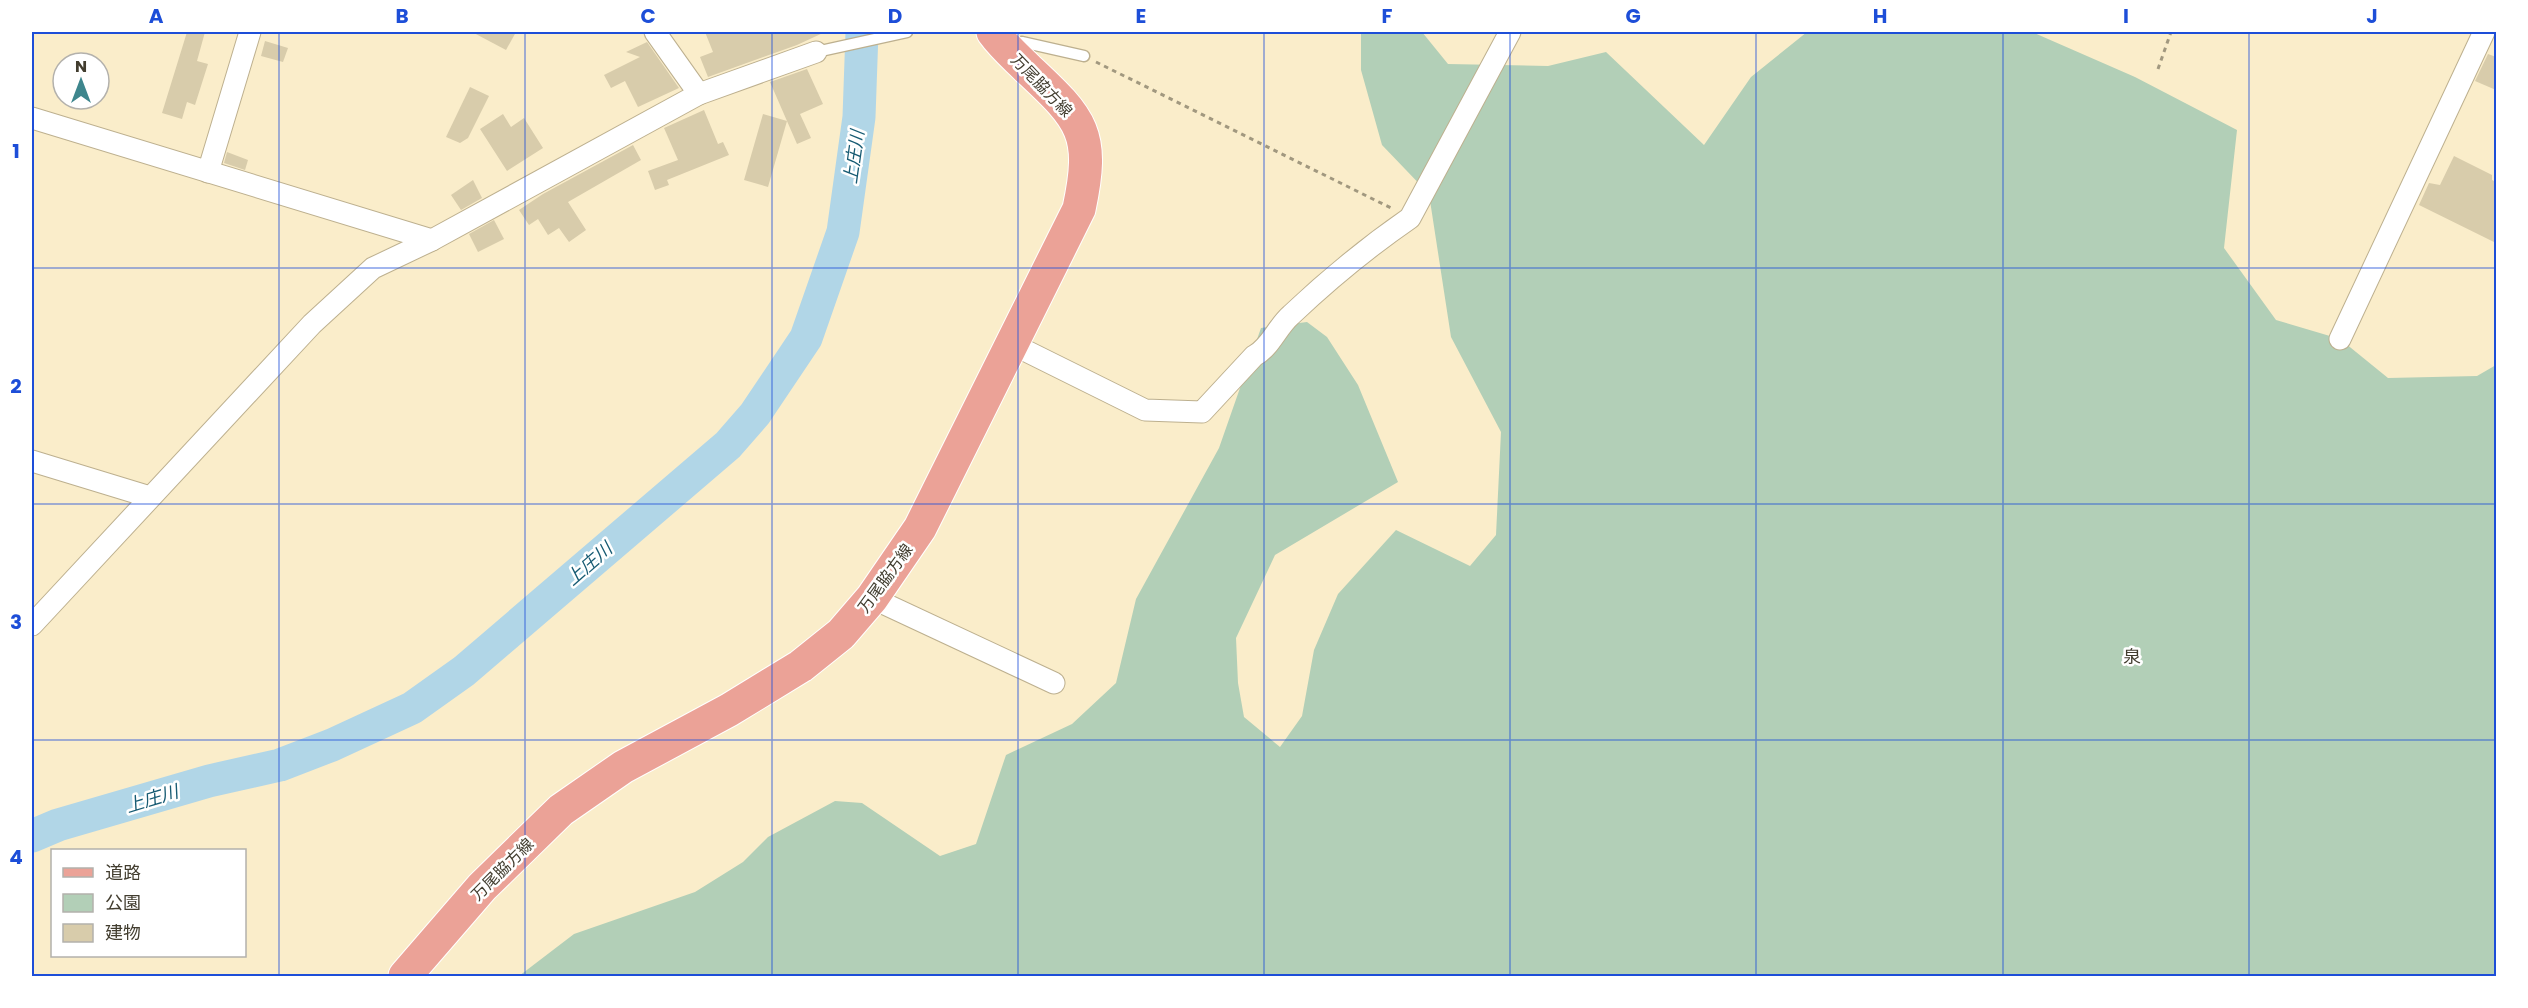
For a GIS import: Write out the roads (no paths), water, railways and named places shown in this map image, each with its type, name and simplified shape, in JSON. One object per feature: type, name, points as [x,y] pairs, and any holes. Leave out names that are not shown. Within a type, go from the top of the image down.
[{"type":"main road","name":"万尾脇方線","points":[[405,976],[482,887],[561,810],[623,767],[729,710],[801,666],[841,634],[872,598],[920,528],[1078,209],[1087,159],[1086,142],[1073,114],[1001,41]]},
{"type":"street","points":[[208,172],[250,32]]},
{"type":"street","points":[[655,32],[699,94]]},
{"type":"street","points":[[1012,344],[1145,410],[1202,412],[1254,356],[1261,353],[1288,317],[1385,235],[1410,218],[1510,32]]},
{"type":"street","points":[[2340,339],[2484,32]]},
{"type":"street","points":[[32,625],[312,324],[373,268],[432,240],[699,94],[816,52]]},
{"type":"street","points":[[32,118],[432,240]]},
{"type":"street","points":[[32,461],[150,497]]},
{"type":"street","points":[[872,598],[1054,683]]},
{"type":"lane","points":[[816,52],[907,32]]},
{"type":"lane","points":[[1001,41],[1022,42],[1084,56]]},
{"type":"waterway","name":"上庄川","points":[[32,836],[58,825],[209,781],[280,765],[332,745],[412,708],[464,671],[728,445],[755,414],[806,338],[843,232],[859,117],[862,32]]},
{"type":"district","name":"泉","points":[[2132,657]]}]
